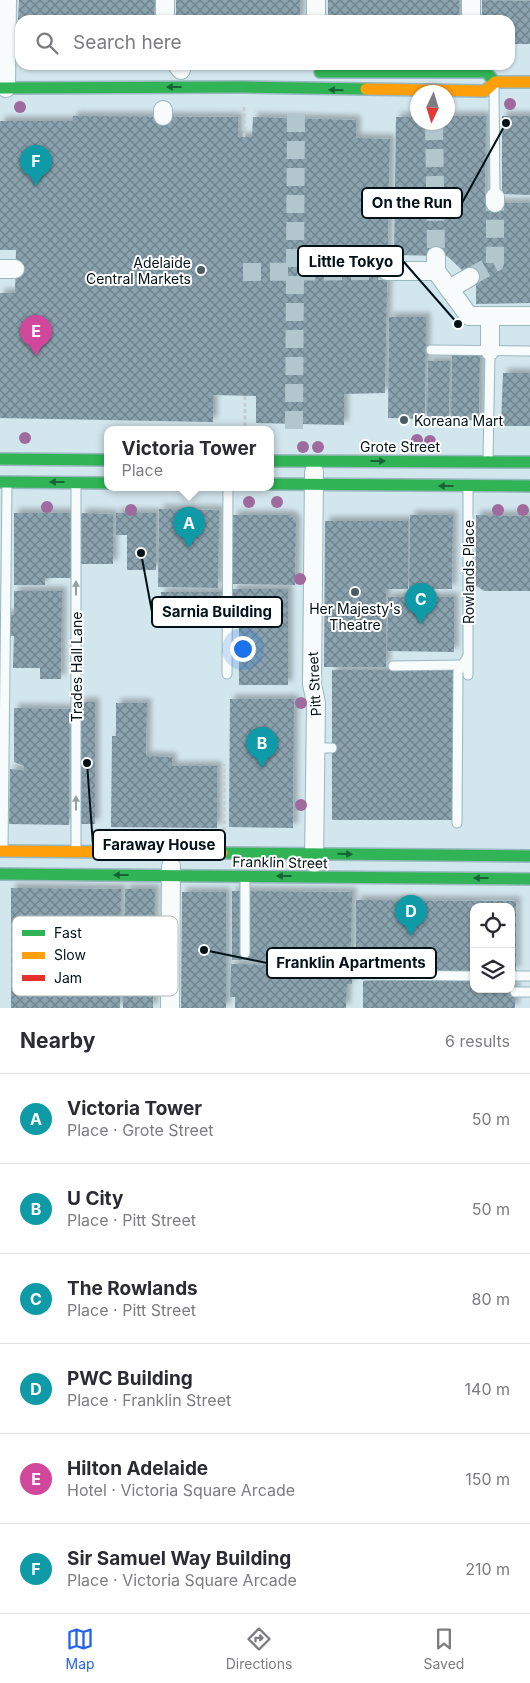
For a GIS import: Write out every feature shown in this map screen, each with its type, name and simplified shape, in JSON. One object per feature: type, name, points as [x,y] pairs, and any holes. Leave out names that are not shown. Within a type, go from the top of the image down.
[{"type":"street","points":[[7,0],[6,78],[410,91]]},
{"type":"street","points":[[165,0],[165,15]]},
{"type":"street","points":[[316,0],[316,15]]},
{"type":"street","points":[[471,0],[471,15]]},
{"type":"street","points":[[477,70],[486,72],[494,82]]},
{"type":"street","points":[[455,91],[485,90],[494,82],[530,82]]},
{"type":"street","points":[[388,271],[436,263],[449,289],[469,316],[530,316]]},
{"type":"street","points":[[449,289],[470,277]]},
{"type":"street","points":[[490,316],[490,351]]},
{"type":"street","points":[[0,459],[104,460]]},
{"type":"street","name":"Grote Street","points":[[274,461],[530,462]]},
{"type":"street","name":"Pitt Street","points":[[314,461],[312,684],[323,748],[314,854],[314,876]]},
{"type":"street","points":[[4,482],[104,483]]},
{"type":"street","points":[[274,484],[530,486]]},
{"type":"street","name":"Franklin Street","points":[[2,863],[76,852],[530,856]]},
{"type":"street","points":[[170,916],[171,853]]},
{"type":"street","name":"Franklin Street","points":[[2,863],[170,876],[530,879]]},
{"type":"lane","points":[[494,82],[495,200]]},
{"type":"lane","points":[[431,350],[530,351]]},
{"type":"lane","points":[[488,461],[490,351]]},
{"type":"lane","points":[[2,863],[4,482]]},
{"type":"lane","name":"Trades Hall Lane","points":[[76,482],[76,852]]},
{"type":"lane","name":"Rowlands Place","points":[[465,661],[468,486]]},
{"type":"lane","points":[[227,674],[228,491]]},
{"type":"lane","points":[[393,666],[465,661]]},
{"type":"lane","points":[[465,661],[468,675]]},
{"type":"lane","points":[[457,823],[458,672],[465,661]]},
{"type":"lane","points":[[245,876],[245,953]]},
{"type":"lane","points":[[365,975],[470,976]]},
{"type":"lane","points":[[515,976],[530,976]]},
{"type":"lane","points":[[515,992],[530,992]]},
{"type":"path","points":[[244,87],[244,137]]},
{"type":"path","points":[[245,396],[245,426]]},
{"type":"path","points":[[224,764],[224,831]]},
{"type":"building","points":[[19,0],[155,0],[154,15],[18,15]]},
{"type":"building","points":[[176,0],[300,0],[300,15],[176,15]]},
{"type":"building","points":[[328,0],[459,0],[459,15],[328,15]]},
{"type":"building","points":[[482,0],[530,1],[530,44],[515,44],[515,15],[482,15]]},
{"type":"building","name":"Adelaide Central Markets","points":[[73,116],[238,117],[238,137],[252,137],[253,117],[356,120],[356,138],[390,139],[385,393],[344,394],[344,425],[256,423],[256,396],[213,395],[213,422],[0,418],[0,293],[15,293],[16,250],[0,250],[0,121],[72,121]]},
{"type":"building","points":[[410,116],[410,130],[455,130],[455,116],[486,116],[485,203],[530,203],[530,303],[476,304],[476,283],[447,256],[394,255],[396,117]]},
{"type":"building","points":[[502,116],[530,116],[530,195],[502,194]]},
{"type":"building","points":[[389,317],[426,317],[425,419],[388,418]]},
{"type":"building","points":[[452,355],[480,355],[479,420],[451,420]]},
{"type":"building","points":[[428,361],[450,361],[449,420],[427,420]]},
{"type":"building","points":[[503,373],[530,373],[530,426],[501,426]]},
{"type":"building","points":[[159,509],[219,510],[218,588],[158,587]]},
{"type":"building","points":[[14,513],[71,513],[72,578],[45,578],[45,585],[14,585]]},
{"type":"building","points":[[81,513],[113,514],[113,564],[81,564]]},
{"type":"building","points":[[116,513],[156,513],[156,570],[127,570],[127,535],[116,535]]},
{"type":"building","points":[[233,515],[290,515],[296,521],[295,585],[232,584]]},
{"type":"building","points":[[410,515],[453,515],[452,589],[409,589]]},
{"type":"building","points":[[476,515],[530,516],[530,591],[484,591],[475,585]]},
{"type":"building","name":"Her Majesty's Theatre","points":[[325,521],[408,521],[408,589],[386,589],[386,667],[324,667]]},
{"type":"building","points":[[232,589],[288,589],[288,685],[239,685],[239,603],[232,603]]},
{"type":"building","points":[[14,591],[62,591],[61,679],[40,679],[40,668],[13,668],[14,636],[0,636],[0,614],[14,615]]},
{"type":"building","points":[[161,592],[223,592],[223,620],[161,620]]},
{"type":"building","points":[[388,597],[454,597],[454,652],[387,651]]},
{"type":"building","points":[[332,670],[454,670],[454,820],[332,820]]},
{"type":"building","points":[[230,699],[294,699],[293,828],[229,827]]},
{"type":"building","points":[[80,702],[95,702],[95,824],[79,824]]},
{"type":"building","points":[[116,703],[147,703],[146,756],[172,757],[172,766],[217,766],[217,828],[111,827],[112,736],[116,736]]},
{"type":"building","points":[[14,708],[70,709],[69,825],[9,824],[10,769],[24,770],[24,766],[14,762]]},
{"type":"building","points":[[11,888],[121,889],[121,916],[12,916],[12,996],[120,996],[120,1008],[11,1008]]},
{"type":"building","points":[[125,889],[155,889],[155,916],[125,916]]},
{"type":"building","points":[[232,891],[352,892],[351,963],[232,960]]},
{"type":"building","points":[[182,892],[226,892],[226,1008],[181,1008]]},
{"type":"building","points":[[356,900],[516,901],[516,971],[515,903],[470,903],[470,971],[356,971]]},
{"type":"building","points":[[231,964],[353,966],[352,984],[347,984],[346,1008],[235,1008],[235,997],[230,997]]},
{"type":"building","points":[[363,981],[470,981],[470,993],[515,993],[515,1008],[363,1008]]},
{"type":"building","points":[[123,996],[153,996],[153,1008],[123,1008]]},
{"type":"tunnel","points":[[294,429],[296,111]]},
{"type":"tunnel","points":[[434,130],[436,256]]},
{"type":"tunnel","points":[[470,277],[495,263],[495,203]]},
{"type":"tunnel","points":[[243,272],[387,271]]},
{"type":"traffic: fast","points":[[320,72],[486,72],[495,82]]},
{"type":"traffic: fast","points":[[0,88],[244,87],[366,89]]},
{"type":"traffic: fast","points":[[0,459],[104,460]]},
{"type":"traffic: fast","points":[[274,461],[530,462]]},
{"type":"traffic: fast","points":[[0,482],[104,483]]},
{"type":"traffic: fast","points":[[274,484],[530,486]]},
{"type":"traffic: fast","points":[[222,853],[530,856]]},
{"type":"traffic: fast","points":[[0,874],[530,879]]},
{"type":"traffic: slow","points":[[366,89],[485,91],[495,82],[530,82]]},
{"type":"traffic: slow","points":[[0,851],[222,853]]},
{"type":"place","name":"On the Run","points":[[506,123]]},
{"type":"place","name":"Sir Samuel Way Building","points":[[36,186]]},
{"type":"place","name":"Adelaide Central Markets","points":[[201,270]]},
{"type":"place","name":"Little Tokyo","points":[[458,324]]},
{"type":"place","name":"Hilton Adelaide","points":[[36,356]]},
{"type":"place","name":"Koreana Mart","points":[[404,420]]},
{"type":"place","name":"Victoria Tower","points":[[189,548]]},
{"type":"place","name":"Sarnia Building","points":[[141,553]]},
{"type":"place","name":"Her Majesty's Theatre","points":[[355,592]]},
{"type":"place","name":"The Rowlands","points":[[421,624]]},
{"type":"place","name":"Faraway House","points":[[87,763]]},
{"type":"place","name":"U City","points":[[262,768]]},
{"type":"place","name":"PWC Building","points":[[411,936]]},
{"type":"place","name":"Franklin Apartments","points":[[204,950]]}]
